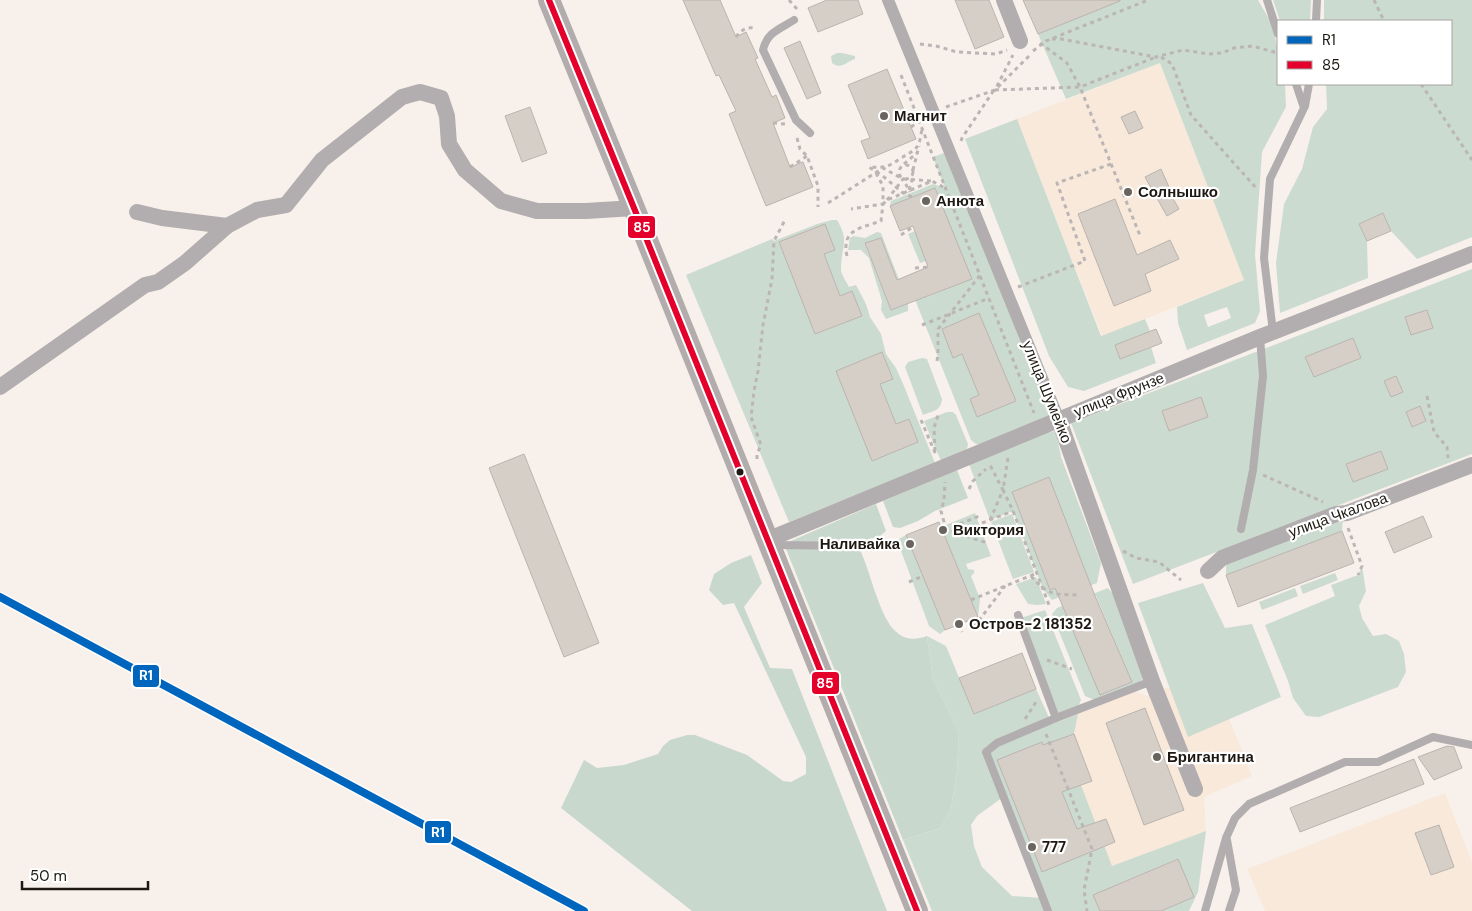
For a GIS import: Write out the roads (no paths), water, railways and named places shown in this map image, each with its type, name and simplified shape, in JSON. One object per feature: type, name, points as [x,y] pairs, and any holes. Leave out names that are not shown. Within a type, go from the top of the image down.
[{"type":"main road","points":[[549,0],[917,911]]},
{"type":"street","name":"улица Шумейко","points":[[888,0],[1007,292],[1103,542],[1152,681],[1195,789]]},
{"type":"street","points":[[1004,0],[1020,41]]},
{"type":"street","points":[[0,387],[144,285],[158,282],[185,263],[228,226],[257,210],[286,205],[322,160],[402,97],[420,92],[441,98],[447,116],[449,144],[465,170],[501,201],[537,211],[586,211],[634,208]]},
{"type":"street","points":[[137,212],[162,218],[228,226]]},
{"type":"street","name":"улица Фрунзе","points":[[768,543],[938,461],[983,451],[1266,335],[1472,254]]},
{"type":"street","name":"улица Чкалова","points":[[1208,571],[1222,558],[1472,465]]},
{"type":"lane","points":[[1266,0],[1277,31]]},
{"type":"lane","points":[[1316,20],[1317,0]]},
{"type":"lane","points":[[794,20],[765,39],[763,50],[796,120],[810,133]]},
{"type":"lane","points":[[1296,85],[1304,108]]},
{"type":"lane","points":[[1241,529],[1254,470],[1263,376],[1266,335],[1264,258],[1270,179],[1304,108],[1309,85]]},
{"type":"lane","points":[[768,543],[866,546]]},
{"type":"lane","points":[[1018,615],[1056,718]]},
{"type":"lane","points":[[1048,911],[986,752],[996,743],[1152,681]]},
{"type":"lane","points":[[1205,911],[1226,838],[1234,818],[1249,804],[1344,762],[1378,762],[1433,737],[1472,745]]},
{"type":"lane","points":[[1226,838],[1236,890],[1229,911]]},
{"type":"place","name":"Магнит","points":[[884,116]]},
{"type":"place","name":"Солнышко","points":[[1128,192]]},
{"type":"place","name":"Анюта","points":[[926,201]]},
{"type":"place","name":"Виктория","points":[[943,530]]},
{"type":"place","name":"Наливайка","points":[[910,544]]},
{"type":"place","name":"Остров-2 181352","points":[[959,624]]},
{"type":"place","name":"Бригантина","points":[[1157,757]]},
{"type":"place","name":"777","points":[[1032,847]]}]
